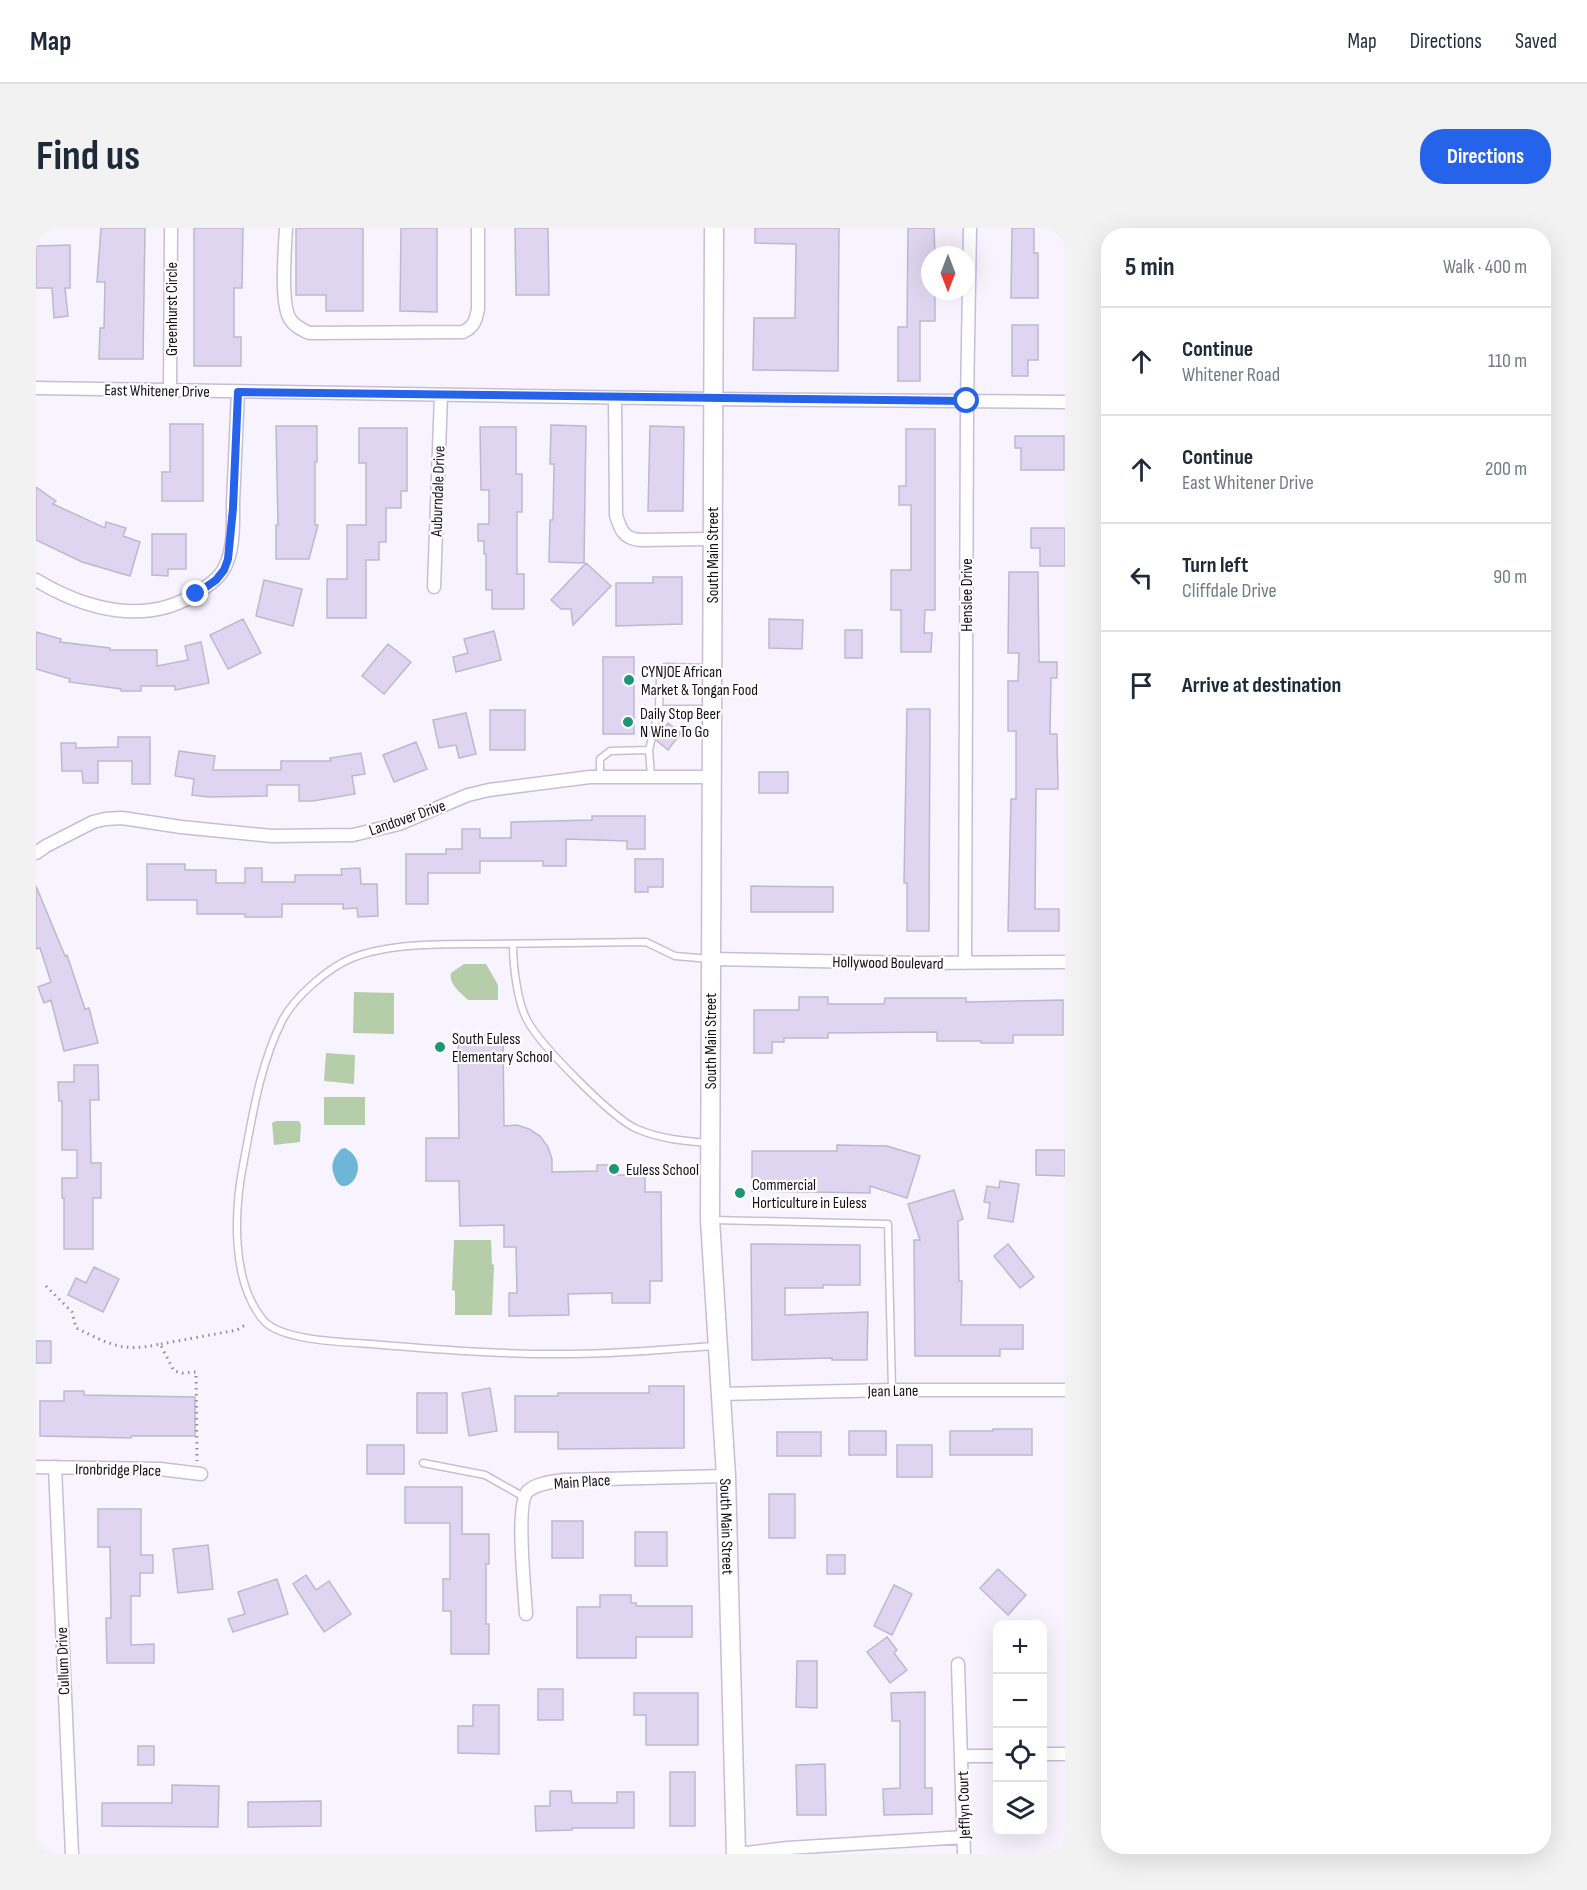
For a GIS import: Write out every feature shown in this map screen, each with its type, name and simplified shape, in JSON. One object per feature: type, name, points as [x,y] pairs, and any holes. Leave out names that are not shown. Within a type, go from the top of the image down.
[{"type":"street","name":"Greenhurst Circle","points":[[170,391],[171,228]]},
{"type":"street","points":[[285,228],[285,305],[288,317],[293,323],[309,333],[463,332],[470,329],[477,319],[478,309],[478,228]]},
{"type":"street","name":"South Main Street","points":[[714,228],[710,1220],[726,1476],[737,1854]]},
{"type":"street","name":"Henslee Drive","points":[[964,963],[970,228]]},
{"type":"street","name":"East Whitener Drive","points":[[36,388],[615,398],[1065,402]]},
{"type":"street","points":[[36,580],[55,592],[84,603],[110,610],[135,613],[153,611],[183,602],[216,580],[224,570],[228,559],[232,534],[238,392]]},
{"type":"street","name":"Auburndale Drive","points":[[434,587],[441,395]]},
{"type":"street","points":[[615,398],[616,515],[621,532],[633,540],[712,539]]},
{"type":"street","name":"Landover Drive","points":[[36,853],[93,822],[105,819],[122,818],[181,828],[272,836],[353,835],[399,824],[468,795],[489,790],[600,777],[712,777]]},
{"type":"street","name":"Hollywood Boulevard","points":[[711,959],[964,963],[1065,962]]},
{"type":"street","name":"Jean Lane","points":[[721,1394],[892,1390],[1065,1390]]},
{"type":"street","name":"Ironbridge Place","points":[[36,1467],[160,1469],[201,1474]]},
{"type":"street","name":"Cullum Drive","points":[[55,1467],[72,1854]]},
{"type":"street","name":"Main Place","points":[[524,1497],[529,1490],[540,1485],[563,1480],[726,1476]]},
{"type":"street","points":[[524,1497],[521,1529],[526,1614]]},
{"type":"street","name":"Jefflyn Court","points":[[958,1664],[964,1854]]},
{"type":"street","points":[[1047,1755],[1065,1754]]},
{"type":"street","name":"Jefflyn Court","points":[[961,1756],[993,1756]]},
{"type":"street","points":[[737,1854],[788,1848],[964,1838]]},
{"type":"lane","points":[[651,776],[649,750],[659,709],[660,678],[665,668],[712,668]]},
{"type":"lane","points":[[659,709],[712,709]]},
{"type":"lane","points":[[600,777],[600,759],[610,751],[649,750]]},
{"type":"lane","points":[[711,959],[675,956],[646,942],[431,945],[369,952],[335,965],[298,998],[283,1019],[261,1073],[241,1176],[237,1220],[240,1266],[245,1286],[262,1319],[269,1326],[295,1336],[436,1349],[554,1354],[717,1346]]},
{"type":"lane","points":[[513,944],[513,968],[525,1018],[537,1036],[612,1113],[636,1129],[668,1139],[710,1143]]},
{"type":"lane","points":[[710,1220],[888,1224],[892,1390]]},
{"type":"lane","points":[[423,1463],[486,1475],[524,1497]]},
{"type":"path","points":[[46,1286],[72,1312],[76,1328],[117,1346],[135,1349],[237,1329],[244,1325]]},
{"type":"path","points":[[161,1344],[174,1371],[196,1372],[197,1461]]},
{"type":"green space","points":[[464,964],[486,964],[498,985],[498,1000],[468,1000],[453,985],[451,973]]},
{"type":"green space","points":[[354,992],[394,993],[394,1034],[353,1033]]},
{"type":"green space","points":[[326,1053],[355,1055],[354,1084],[324,1081]]},
{"type":"green space","points":[[324,1097],[365,1097],[365,1125],[324,1125]]},
{"type":"green space","points":[[299,1121],[301,1125],[300,1142],[274,1145],[272,1123]]},
{"type":"green space","points":[[454,1240],[491,1240],[492,1264],[494,1265],[492,1315],[455,1315],[455,1291],[452,1290]]},
{"type":"water","points":[[345,1148],[354,1155],[358,1163],[358,1172],[350,1184],[344,1186],[338,1183],[332,1167],[336,1155]]},
{"type":"building","points":[[101,228],[145,228],[143,359],[99,359],[100,328],[104,328],[105,282],[97,282]]},
{"type":"building","points":[[194,228],[243,228],[242,288],[234,288],[234,337],[241,337],[241,366],[194,366]]},
{"type":"building","points":[[296,228],[363,228],[363,311],[326,311],[326,295],[296,295]]},
{"type":"building","points":[[401,228],[437,228],[437,312],[400,311]]},
{"type":"building","points":[[515,228],[548,228],[549,295],[516,295]]},
{"type":"building","points":[[755,228],[839,228],[838,371],[753,370],[754,318],[795,318],[796,244],[755,243]]},
{"type":"building","points":[[908,228],[934,228],[935,246],[921,246],[921,300],[935,300],[935,321],[920,321],[920,381],[898,381],[898,327],[907,327]]},
{"type":"building","points":[[1012,228],[1034,228],[1034,253],[1038,253],[1038,298],[1011,298]]},
{"type":"building","points":[[70,245],[70,288],[65,288],[68,316],[54,318],[52,288],[36,288],[36,246]]},
{"type":"building","points":[[1012,325],[1038,325],[1038,360],[1028,360],[1028,376],[1012,376]]},
{"type":"building","points":[[170,424],[203,424],[203,501],[162,501],[162,472],[170,472]]},
{"type":"building","points":[[551,425],[586,426],[584,563],[549,562],[550,520],[553,520],[554,464],[550,464]]},
{"type":"building","points":[[276,426],[317,426],[315,525],[318,525],[309,559],[276,559],[276,525],[278,525]]},
{"type":"building","points":[[650,426],[684,427],[683,511],[648,511]]},
{"type":"building","points":[[480,427],[516,427],[516,474],[522,474],[522,512],[517,512],[517,574],[524,574],[524,609],[492,609],[492,590],[486,590],[486,554],[484,554],[484,541],[478,541],[478,524],[489,524],[489,490],[481,490]]},
{"type":"building","points":[[359,428],[407,428],[407,491],[401,491],[401,508],[386,508],[386,542],[379,542],[379,560],[366,560],[366,618],[327,618],[327,579],[347,579],[347,525],[366,525],[366,463],[359,463]]},
{"type":"building","points":[[906,429],[935,429],[935,610],[925,610],[924,633],[932,633],[931,652],[901,652],[901,610],[891,610],[891,570],[911,570],[911,505],[899,505],[899,486],[906,486]]},
{"type":"building","points":[[1015,436],[1064,436],[1064,470],[1021,470],[1021,448],[1015,448]]},
{"type":"building","points":[[36,487],[56,501],[53,504],[105,528],[106,522],[126,528],[123,536],[140,542],[130,576],[82,562],[36,540]]},
{"type":"building","points":[[1031,528],[1065,528],[1065,566],[1040,566],[1040,548],[1031,548]]},
{"type":"building","points":[[152,534],[186,534],[186,569],[168,569],[168,576],[152,575]]},
{"type":"building","points":[[586,563],[611,586],[573,625],[571,609],[561,609],[551,600]]},
{"type":"building","points":[[1009,572],[1038,572],[1039,662],[1057,662],[1057,678],[1051,678],[1050,734],[1057,734],[1058,789],[1036,789],[1035,909],[1059,909],[1059,931],[1008,931],[1011,799],[1016,799],[1016,731],[1008,731],[1008,681],[1018,681],[1019,653],[1008,653]]},
{"type":"building","points":[[653,577],[682,577],[682,624],[616,626],[616,583],[653,583]]},
{"type":"building","points":[[264,580],[302,589],[293,626],[256,616]]},
{"type":"building","points":[[243,619],[261,653],[228,669],[210,635]]},
{"type":"building","points":[[769,619],[803,620],[802,649],[769,648]]},
{"type":"building","points":[[845,630],[862,630],[862,658],[845,658]]},
{"type":"building","points":[[494,631],[501,660],[456,672],[453,657],[468,653],[464,639]]},
{"type":"building","points":[[36,632],[61,639],[60,642],[110,648],[110,650],[157,650],[157,666],[188,660],[185,646],[201,642],[209,683],[175,690],[175,686],[141,686],[141,691],[121,691],[121,689],[69,682],[70,679],[36,669]]},
{"type":"building","points":[[388,644],[411,662],[384,694],[362,676]]},
{"type":"building","points":[[603,657],[634,657],[634,734],[603,734]]},
{"type":"building","points":[[907,709],[930,709],[929,931],[907,931],[907,883],[904,883]]},
{"type":"building","points":[[490,710],[525,710],[525,750],[490,750]]},
{"type":"building","points":[[466,713],[476,754],[459,758],[456,745],[439,748],[433,720]]},
{"type":"building","points":[[668,723],[681,733],[668,750],[657,741]]},
{"type":"building","points":[[118,737],[150,737],[150,784],[132,784],[132,761],[98,761],[98,783],[83,783],[82,771],[62,771],[61,743],[76,743],[76,748],[118,747]]},
{"type":"building","points":[[416,742],[427,769],[394,782],[383,755]]},
{"type":"building","points":[[179,751],[215,756],[213,770],[281,770],[281,761],[331,761],[330,758],[361,753],[365,774],[352,776],[355,794],[313,801],[299,801],[299,785],[267,785],[267,796],[192,795],[194,779],[175,776]]},
{"type":"building","points":[[759,772],[788,772],[788,793],[759,793]]},
{"type":"building","points":[[592,816],[645,816],[645,849],[627,849],[627,841],[566,839],[566,866],[543,866],[543,861],[480,861],[480,873],[428,873],[428,904],[406,904],[406,854],[446,854],[446,849],[462,849],[462,829],[480,829],[480,838],[511,838],[511,822],[592,820]]},
{"type":"building","points":[[635,859],[663,859],[663,887],[648,887],[648,892],[635,892]]},
{"type":"building","points":[[147,864],[185,864],[185,870],[216,870],[216,883],[245,883],[245,868],[262,868],[262,882],[295,882],[295,875],[342,875],[341,869],[360,868],[361,884],[377,884],[378,916],[358,917],[357,908],[343,909],[343,904],[282,904],[282,917],[197,914],[197,900],[147,900]]},
{"type":"building","points":[[36,886],[65,956],[67,955],[85,1009],[89,1008],[98,1043],[64,1051],[51,1000],[44,1003],[38,987],[51,982],[40,948],[36,949]]},
{"type":"building","points":[[751,886],[833,887],[833,912],[751,912]]},
{"type":"building","points":[[799,997],[828,997],[828,1004],[884,1004],[885,998],[966,998],[966,1002],[1063,1000],[1063,1035],[1013,1035],[1013,1043],[981,1043],[981,1041],[937,1041],[937,1032],[828,1033],[828,1038],[784,1038],[784,1042],[772,1042],[772,1053],[754,1053],[754,1010],[799,1010]]},
{"type":"building","points":[[503,1035],[504,1126],[517,1125],[540,1136],[548,1147],[552,1159],[552,1172],[597,1171],[597,1165],[611,1165],[611,1175],[645,1175],[645,1192],[661,1192],[662,1281],[650,1281],[650,1303],[612,1303],[612,1293],[568,1294],[569,1315],[509,1316],[509,1293],[517,1293],[516,1247],[504,1247],[504,1225],[460,1226],[459,1181],[426,1181],[426,1138],[459,1138],[458,1036]]},
{"type":"building","points":[[74,1065],[98,1065],[99,1100],[90,1100],[91,1163],[101,1163],[101,1198],[93,1198],[93,1249],[64,1249],[62,1178],[77,1178],[77,1150],[62,1150],[62,1101],[59,1101],[58,1082],[74,1082]]},
{"type":"building","points":[[837,1145],[887,1146],[920,1156],[907,1198],[870,1186],[870,1193],[752,1191],[752,1151],[837,1151]]},
{"type":"building","points":[[1036,1150],[1065,1150],[1065,1176],[1036,1175]]},
{"type":"building","points":[[1000,1181],[1019,1184],[1013,1222],[988,1218],[990,1203],[984,1202],[987,1186],[999,1188]]},
{"type":"building","points":[[954,1190],[963,1219],[958,1221],[959,1281],[962,1281],[961,1325],[1023,1325],[1023,1349],[1000,1349],[1000,1356],[915,1356],[914,1240],[920,1240],[908,1204]]},
{"type":"building","points":[[751,1244],[860,1245],[860,1285],[785,1288],[785,1315],[868,1312],[867,1360],[832,1360],[832,1358],[752,1360]]},
{"type":"building","points":[[1008,1244],[1034,1277],[1020,1288],[994,1256]]},
{"type":"building","points":[[94,1267],[119,1279],[103,1312],[68,1295],[76,1278],[86,1283]]},
{"type":"building","points":[[36,1341],[51,1341],[51,1363],[36,1363]]},
{"type":"building","points":[[649,1386],[684,1386],[684,1448],[558,1449],[558,1432],[515,1432],[515,1396],[558,1396],[558,1393],[649,1393]]},
{"type":"building","points":[[490,1388],[497,1431],[469,1436],[462,1393]]},
{"type":"building","points":[[64,1391],[84,1391],[84,1395],[195,1397],[195,1436],[131,1436],[131,1438],[40,1436],[40,1401],[64,1401]]},
{"type":"building","points":[[417,1393],[447,1393],[447,1433],[417,1433]]},
{"type":"building","points":[[993,1429],[1032,1429],[1032,1455],[950,1455],[950,1431],[993,1431]]},
{"type":"building","points":[[849,1431],[886,1431],[886,1455],[849,1455]]},
{"type":"building","points":[[777,1432],[821,1432],[821,1456],[777,1456]]},
{"type":"building","points":[[367,1445],[404,1445],[404,1474],[367,1474]]},
{"type":"building","points":[[897,1445],[932,1445],[932,1477],[897,1477]]},
{"type":"building","points":[[405,1487],[462,1487],[462,1534],[489,1534],[489,1564],[486,1564],[486,1624],[489,1624],[489,1654],[451,1654],[451,1611],[443,1611],[443,1579],[450,1579],[450,1523],[405,1523]]},
{"type":"building","points":[[769,1494],[795,1494],[795,1538],[769,1538]]},
{"type":"building","points":[[98,1509],[141,1509],[141,1555],[153,1555],[153,1573],[140,1573],[140,1596],[131,1596],[131,1645],[154,1644],[154,1663],[107,1663],[106,1618],[111,1618],[110,1547],[98,1547]]},
{"type":"building","points":[[552,1521],[583,1521],[583,1558],[552,1558]]},
{"type":"building","points":[[635,1532],[667,1532],[667,1566],[635,1566]]},
{"type":"building","points":[[208,1545],[213,1589],[178,1593],[173,1549]]},
{"type":"building","points":[[827,1555],[845,1555],[845,1574],[827,1574]]},
{"type":"building","points":[[998,1569],[1026,1595],[1008,1615],[980,1588]]},
{"type":"building","points":[[306,1575],[316,1590],[329,1581],[351,1614],[324,1632],[293,1584]]},
{"type":"building","points":[[277,1579],[288,1614],[233,1632],[228,1619],[245,1614],[238,1592]]},
{"type":"building","points":[[894,1585],[912,1594],[892,1635],[874,1626]]},
{"type":"building","points":[[600,1595],[631,1595],[631,1603],[636,1603],[636,1606],[692,1606],[692,1637],[636,1637],[636,1658],[577,1658],[577,1607],[600,1607]]},
{"type":"building","points":[[887,1637],[897,1650],[894,1653],[907,1670],[890,1683],[867,1652]]},
{"type":"building","points":[[797,1661],[817,1661],[817,1708],[796,1707]]},
{"type":"building","points":[[538,1689],[563,1689],[563,1720],[538,1720]]},
{"type":"building","points":[[925,1692],[925,1788],[932,1788],[932,1814],[884,1815],[883,1789],[900,1788],[900,1721],[892,1721],[891,1693]]},
{"type":"building","points":[[634,1693],[698,1693],[698,1745],[646,1745],[646,1715],[634,1715]]},
{"type":"building","points":[[473,1705],[499,1705],[499,1754],[458,1753],[458,1726],[473,1726]]},
{"type":"building","points":[[138,1746],[154,1746],[154,1765],[138,1765]]},
{"type":"building","points":[[825,1764],[826,1815],[797,1815],[796,1765]]},
{"type":"building","points":[[670,1772],[695,1772],[695,1826],[670,1826]]},
{"type":"building","points":[[172,1785],[219,1786],[218,1827],[102,1826],[102,1803],[172,1803]]},
{"type":"building","points":[[550,1791],[571,1791],[572,1803],[617,1803],[617,1792],[634,1792],[634,1828],[572,1828],[572,1830],[536,1831],[535,1806],[550,1806]]},
{"type":"building","points":[[321,1801],[321,1826],[248,1827],[248,1802]]},
{"type":"place","name":"CYNJOE African Market & Tongan Food","points":[[629,680]]},
{"type":"place","name":"Daily Stop Beer N Wine To Go","points":[[628,722]]},
{"type":"place","name":"South Euless Elementary School","points":[[440,1047]]},
{"type":"place","name":"Euless School","points":[[614,1169]]},
{"type":"place","name":"Commercial Horticulture in Euless","points":[[740,1193]]},
{"type":"route","points":[[196,594],[216,580],[224,570],[228,559],[232,534],[238,392],[967,401]]}]
